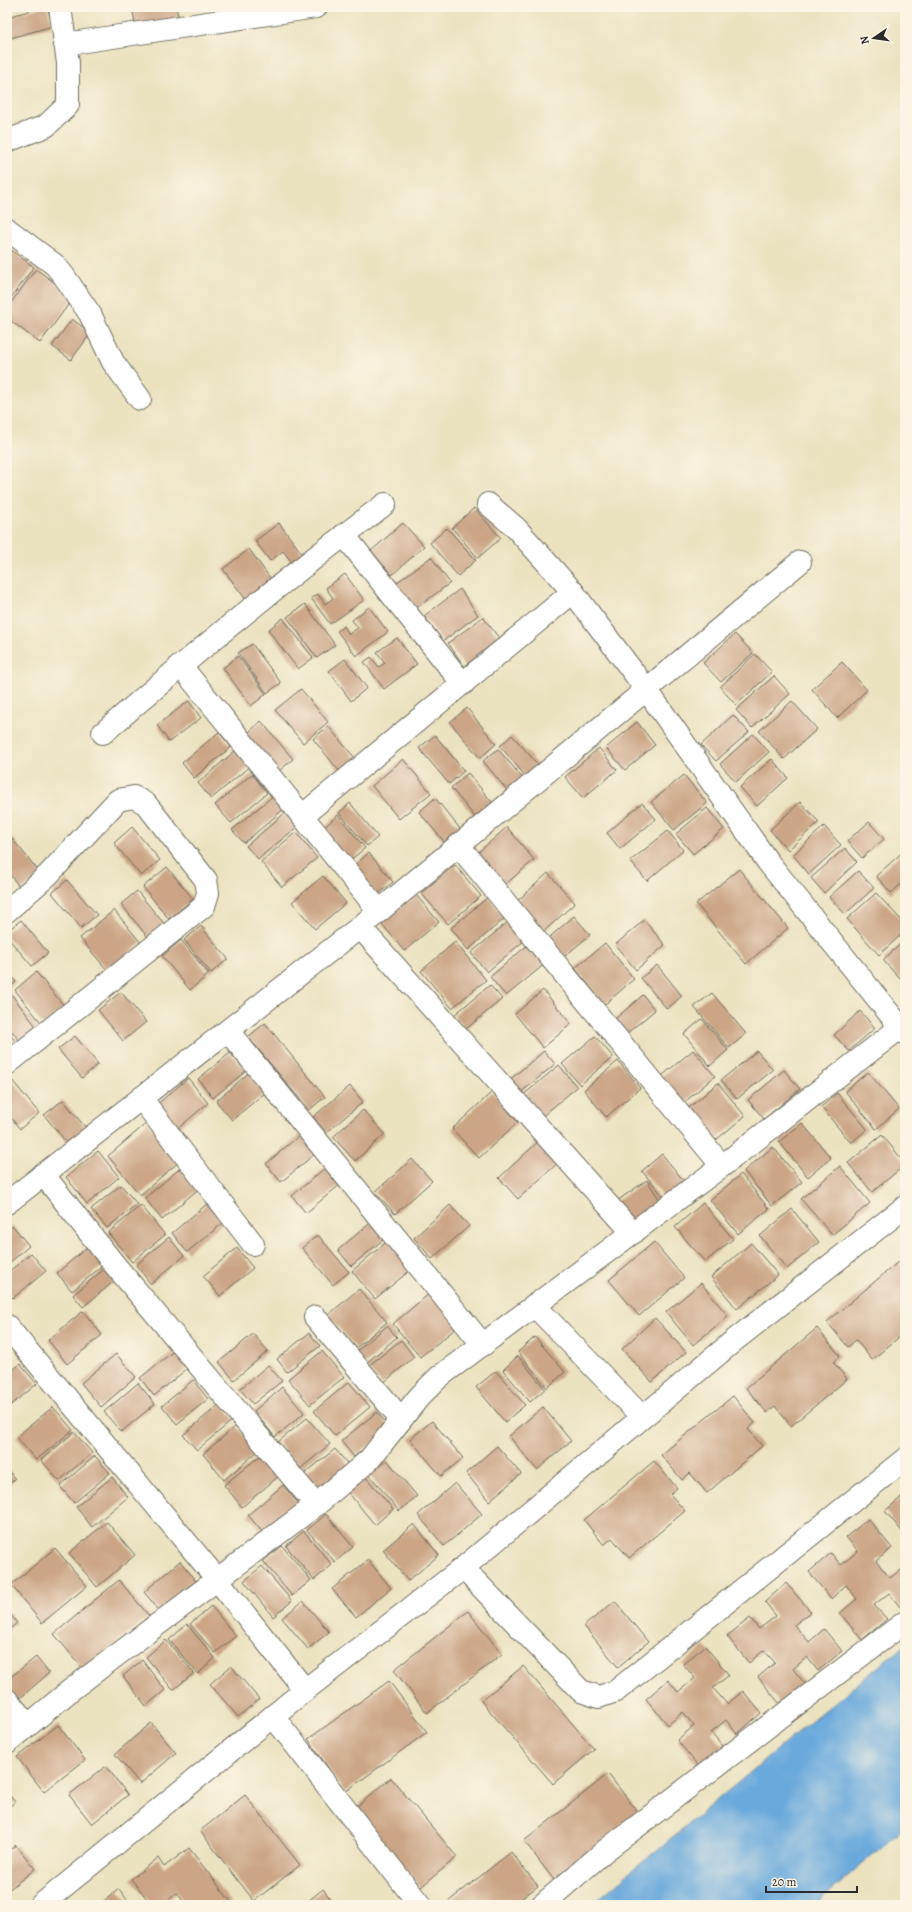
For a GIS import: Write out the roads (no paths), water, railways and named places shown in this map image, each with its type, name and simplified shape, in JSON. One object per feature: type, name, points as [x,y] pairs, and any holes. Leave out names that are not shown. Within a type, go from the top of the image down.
[{"type":"street","points":[[7,141],[46,126],[68,105],[68,62],[60,7]]},
{"type":"street","points":[[65,44],[316,7]]},
{"type":"street","points":[[7,229],[55,265],[64,276],[90,314],[113,362],[140,399]]},
{"type":"street","points":[[103,733],[180,665],[303,565],[385,504]]},
{"type":"street","points":[[7,1743],[72,1689],[316,1505],[370,1460],[419,1397],[439,1378],[904,1028],[768,862],[646,689],[573,592],[516,528],[488,504]]},
{"type":"street","points":[[344,535],[463,684]]},
{"type":"street","points":[[7,1203],[360,927],[800,562]]},
{"type":"street","points":[[302,816],[573,592]]},
{"type":"street","points":[[180,665],[379,911]]},
{"type":"street","points":[[7,911],[48,875],[118,800],[134,797],[146,804],[206,880],[208,893],[204,906],[7,1064]]},
{"type":"street","points":[[459,846],[722,1166]]},
{"type":"street","points":[[360,927],[633,1233]]},
{"type":"street","points":[[228,1030],[483,1345]]},
{"type":"street","points":[[141,1098],[253,1244]]},
{"type":"street","points":[[43,1174],[114,1264],[316,1505]]},
{"type":"street","points":[[41,1905],[305,1690],[463,1568],[736,1339],[905,1207]]},
{"type":"street","points":[[534,1305],[642,1417]]},
{"type":"street","points":[[315,1317],[401,1419]]},
{"type":"street","points":[[7,1326],[217,1579],[305,1690]]},
{"type":"street","points":[[463,1568],[581,1691],[599,1696],[616,1692],[905,1459]]},
{"type":"street","points":[[542,1905],[606,1850],[905,1622]]},
{"type":"street","points":[[7,1700],[28,1725]]},
{"type":"street","points":[[273,1716],[420,1905]]},
{"type":"water","points":[[905,1645],[905,1827],[814,1905],[591,1905],[819,1715]]}]
